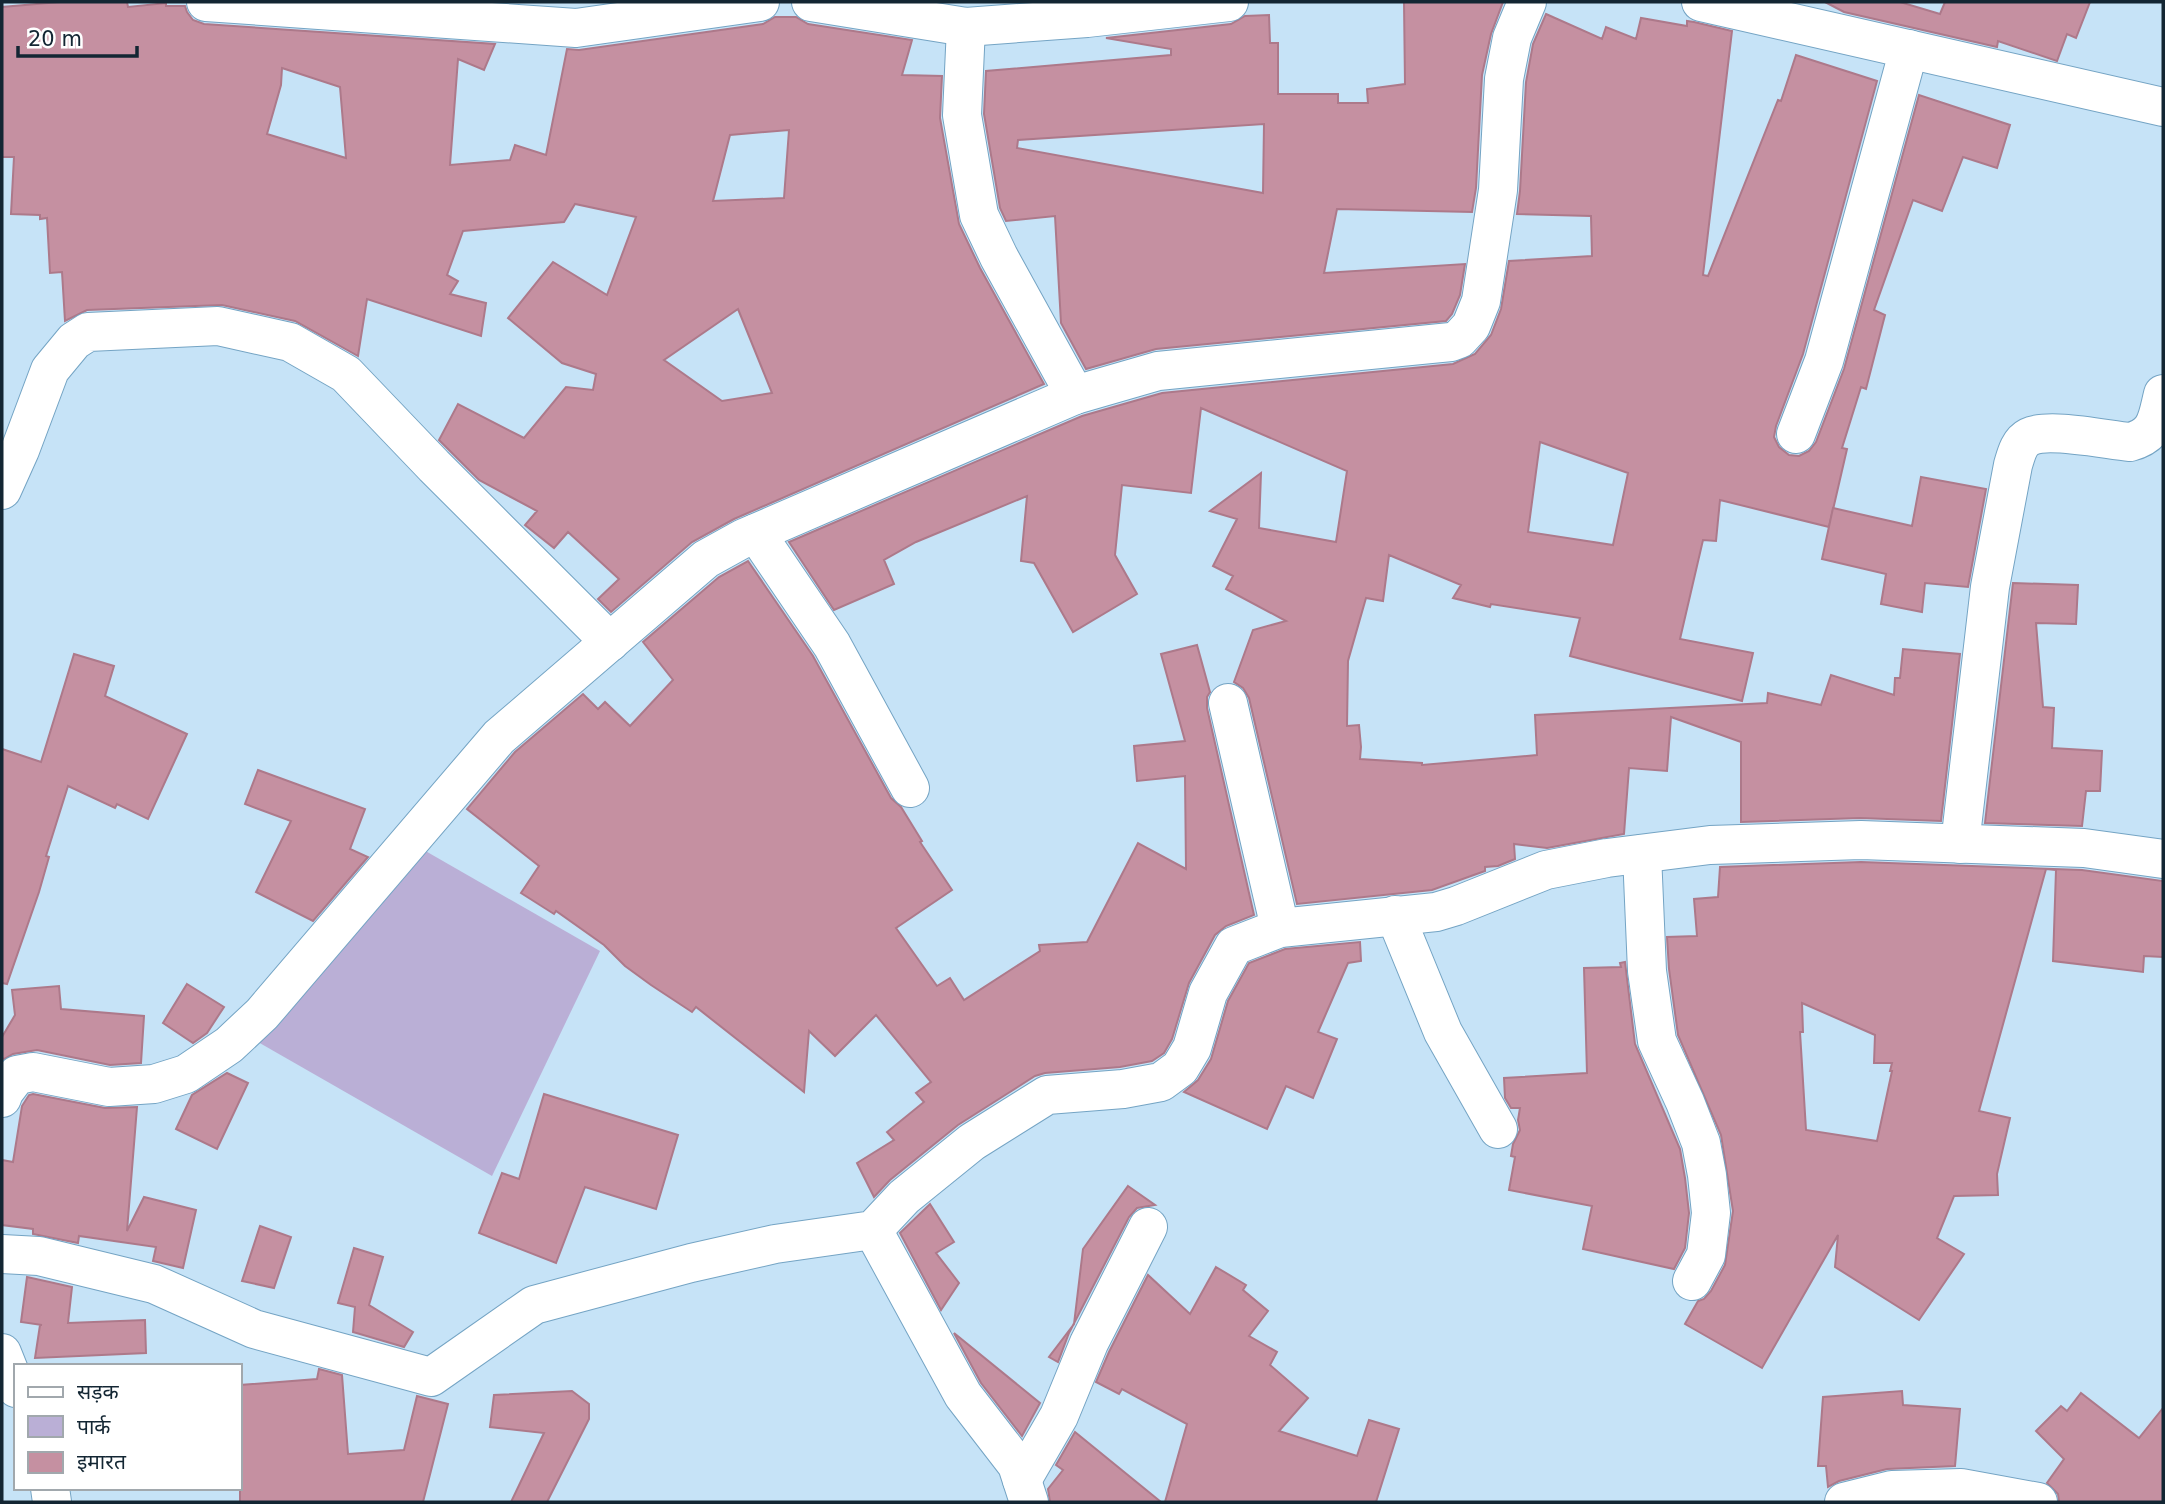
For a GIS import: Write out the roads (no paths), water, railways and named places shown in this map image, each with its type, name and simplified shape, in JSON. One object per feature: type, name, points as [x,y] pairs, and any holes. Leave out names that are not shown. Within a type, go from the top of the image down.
[{"type":"street","points":[[206,2],[576,28],[696,6],[760,2]]},
{"type":"street","points":[[811,2],[966,27],[1087,18],[1229,2]]},
{"type":"street","points":[[2,1098],[17,1075],[33,1072],[109,1087],[154,1084],[186,1074],[229,1045],[262,1014],[499,737],[706,559],[756,533],[1075,395],[1158,371],[1451,342],[1459,339],[1471,326],[1482,301],[1498,190],[1504,79],[1513,38],[1527,2]]},
{"type":"street","points":[[1701,2],[2163,107]]},
{"type":"street","points":[[966,27],[962,115],[979,215],[999,257],[1075,395]]},
{"type":"street","points":[[1796,434],[1825,361],[1909,49]]},
{"type":"street","points":[[2,490],[50,370],[74,341],[88,332],[218,326],[289,342],[346,374],[610,642]]},
{"type":"street","points":[[1959,844],[1990,587],[2013,465],[2019,447],[2027,438],[2043,432],[2130,442],[2143,439],[2150,433],[2157,418],[2163,394]]},
{"type":"street","points":[[756,533],[832,645],[910,788]]},
{"type":"street","points":[[1228,704],[1280,928]]},
{"type":"street","points":[[2,1254],[39,1256],[154,1284],[254,1329],[431,1377],[534,1305],[775,1244],[873,1230],[904,1197],[972,1142],[1047,1094],[1123,1089],[1161,1082],[1180,1068],[1192,1048],[1208,993],[1234,946],[1280,928],[1436,912],[1546,870],[1606,858],[1710,845],[1847,841],[1959,844],[2084,848],[2163,859]]},
{"type":"street","points":[[1642,854],[1647,971],[1657,1041],[1701,1143],[1707,1175],[1711,1213],[1706,1255],[1692,1281]]},
{"type":"street","points":[[1395,915],[1443,1032],[1498,1129]]},
{"type":"street","points":[[1026,1491],[1089,1343],[1148,1227]]},
{"type":"street","points":[[873,1230],[963,1395],[1017,1465],[1026,1491]]},
{"type":"street","points":[[2,1353],[14,1383]]},
{"type":"street","points":[[1844,1502],[1892,1490],[1961,1489],[2038,1502]]}]
